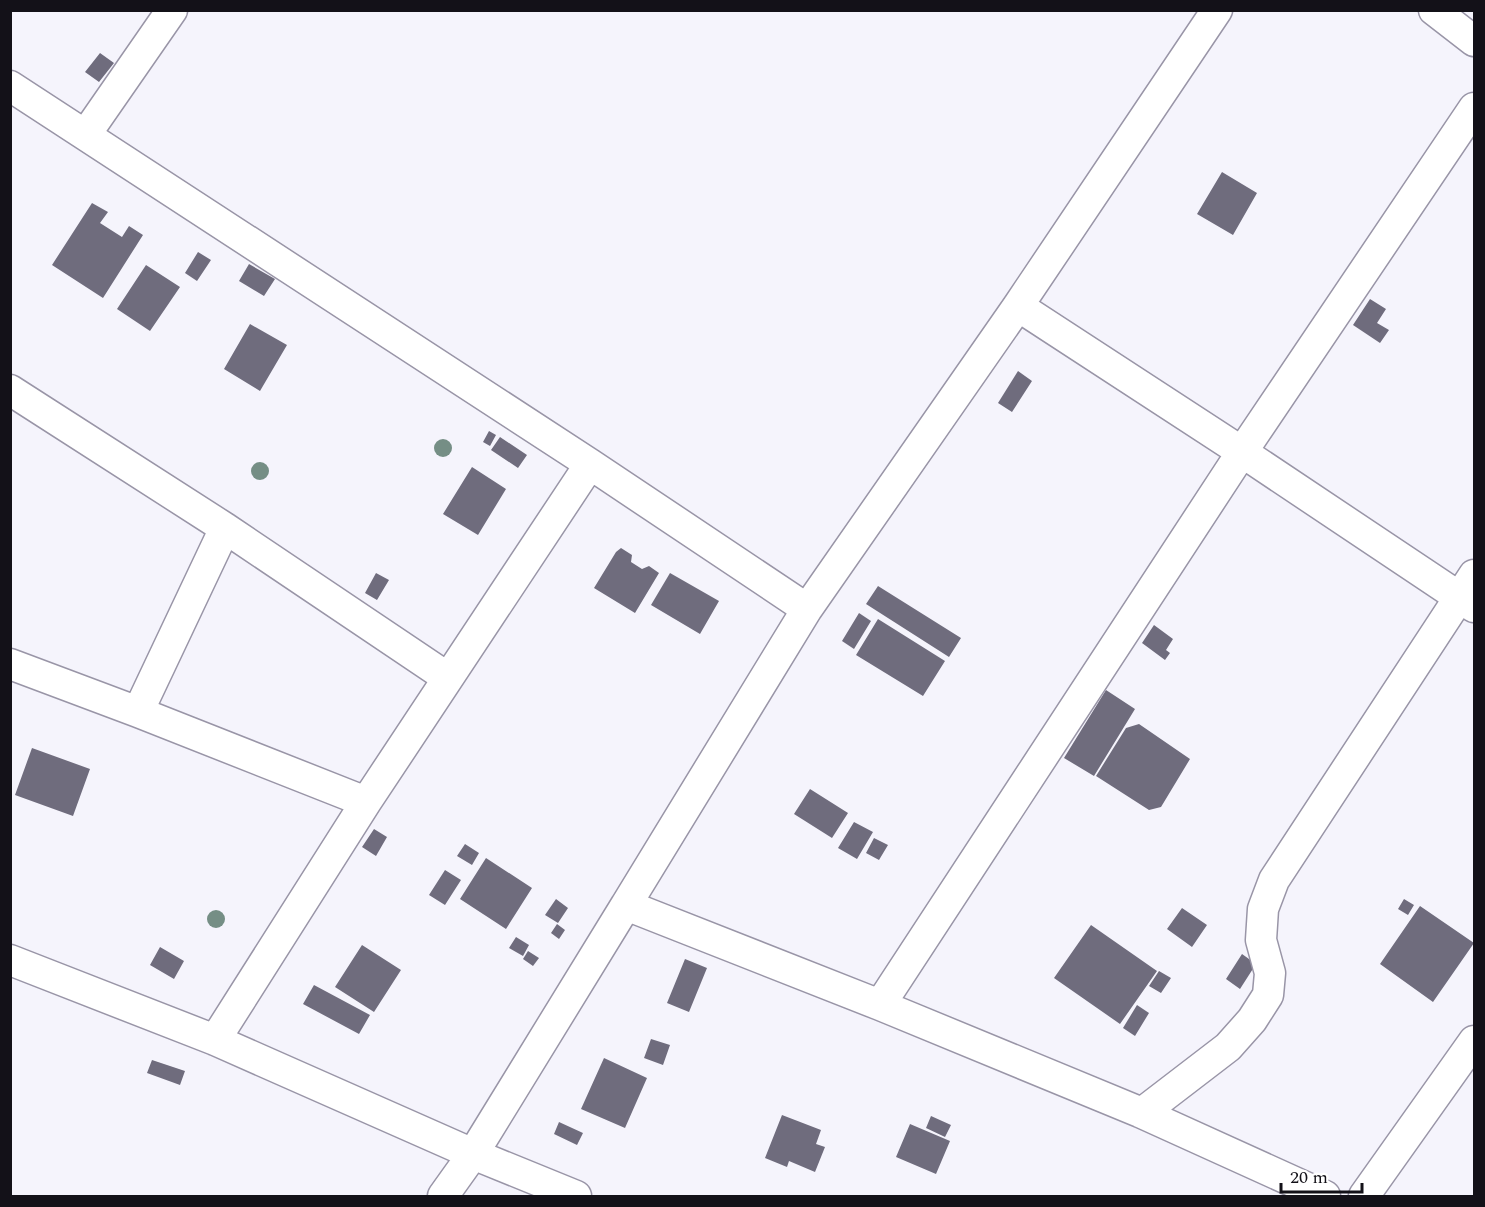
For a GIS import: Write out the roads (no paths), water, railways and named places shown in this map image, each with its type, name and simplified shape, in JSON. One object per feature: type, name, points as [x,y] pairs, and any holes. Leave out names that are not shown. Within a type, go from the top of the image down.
[{"type":"street","points":[[86,134],[172,10]]},
{"type":"street","points":[[1434,10],[1474,41]]},
{"type":"street","points":[[443,1197],[473,1154],[807,609],[1018,306],[1216,11]]},
{"type":"street","points":[[10,86],[590,464],[807,609]]},
{"type":"street","points":[[880,1005],[1242,452],[1474,108]]},
{"type":"street","points":[[1018,306],[1242,452],[1470,593],[1274,880],[1263,909],[1261,940],[1270,973],[1268,995],[1252,1020],[1228,1047],[1142,1113]]},
{"type":"street","points":[[10,390],[225,528],[448,678]]},
{"type":"street","points":[[215,1040],[366,802],[590,464]]},
{"type":"street","points":[[138,711],[225,528]]},
{"type":"street","points":[[10,664],[138,711],[366,802]]},
{"type":"street","points":[[626,905],[880,1005],[1142,1113],[1325,1197]]},
{"type":"street","points":[[10,960],[215,1040],[576,1197]]},
{"type":"street","points":[[1364,1197],[1474,1041]]}]
